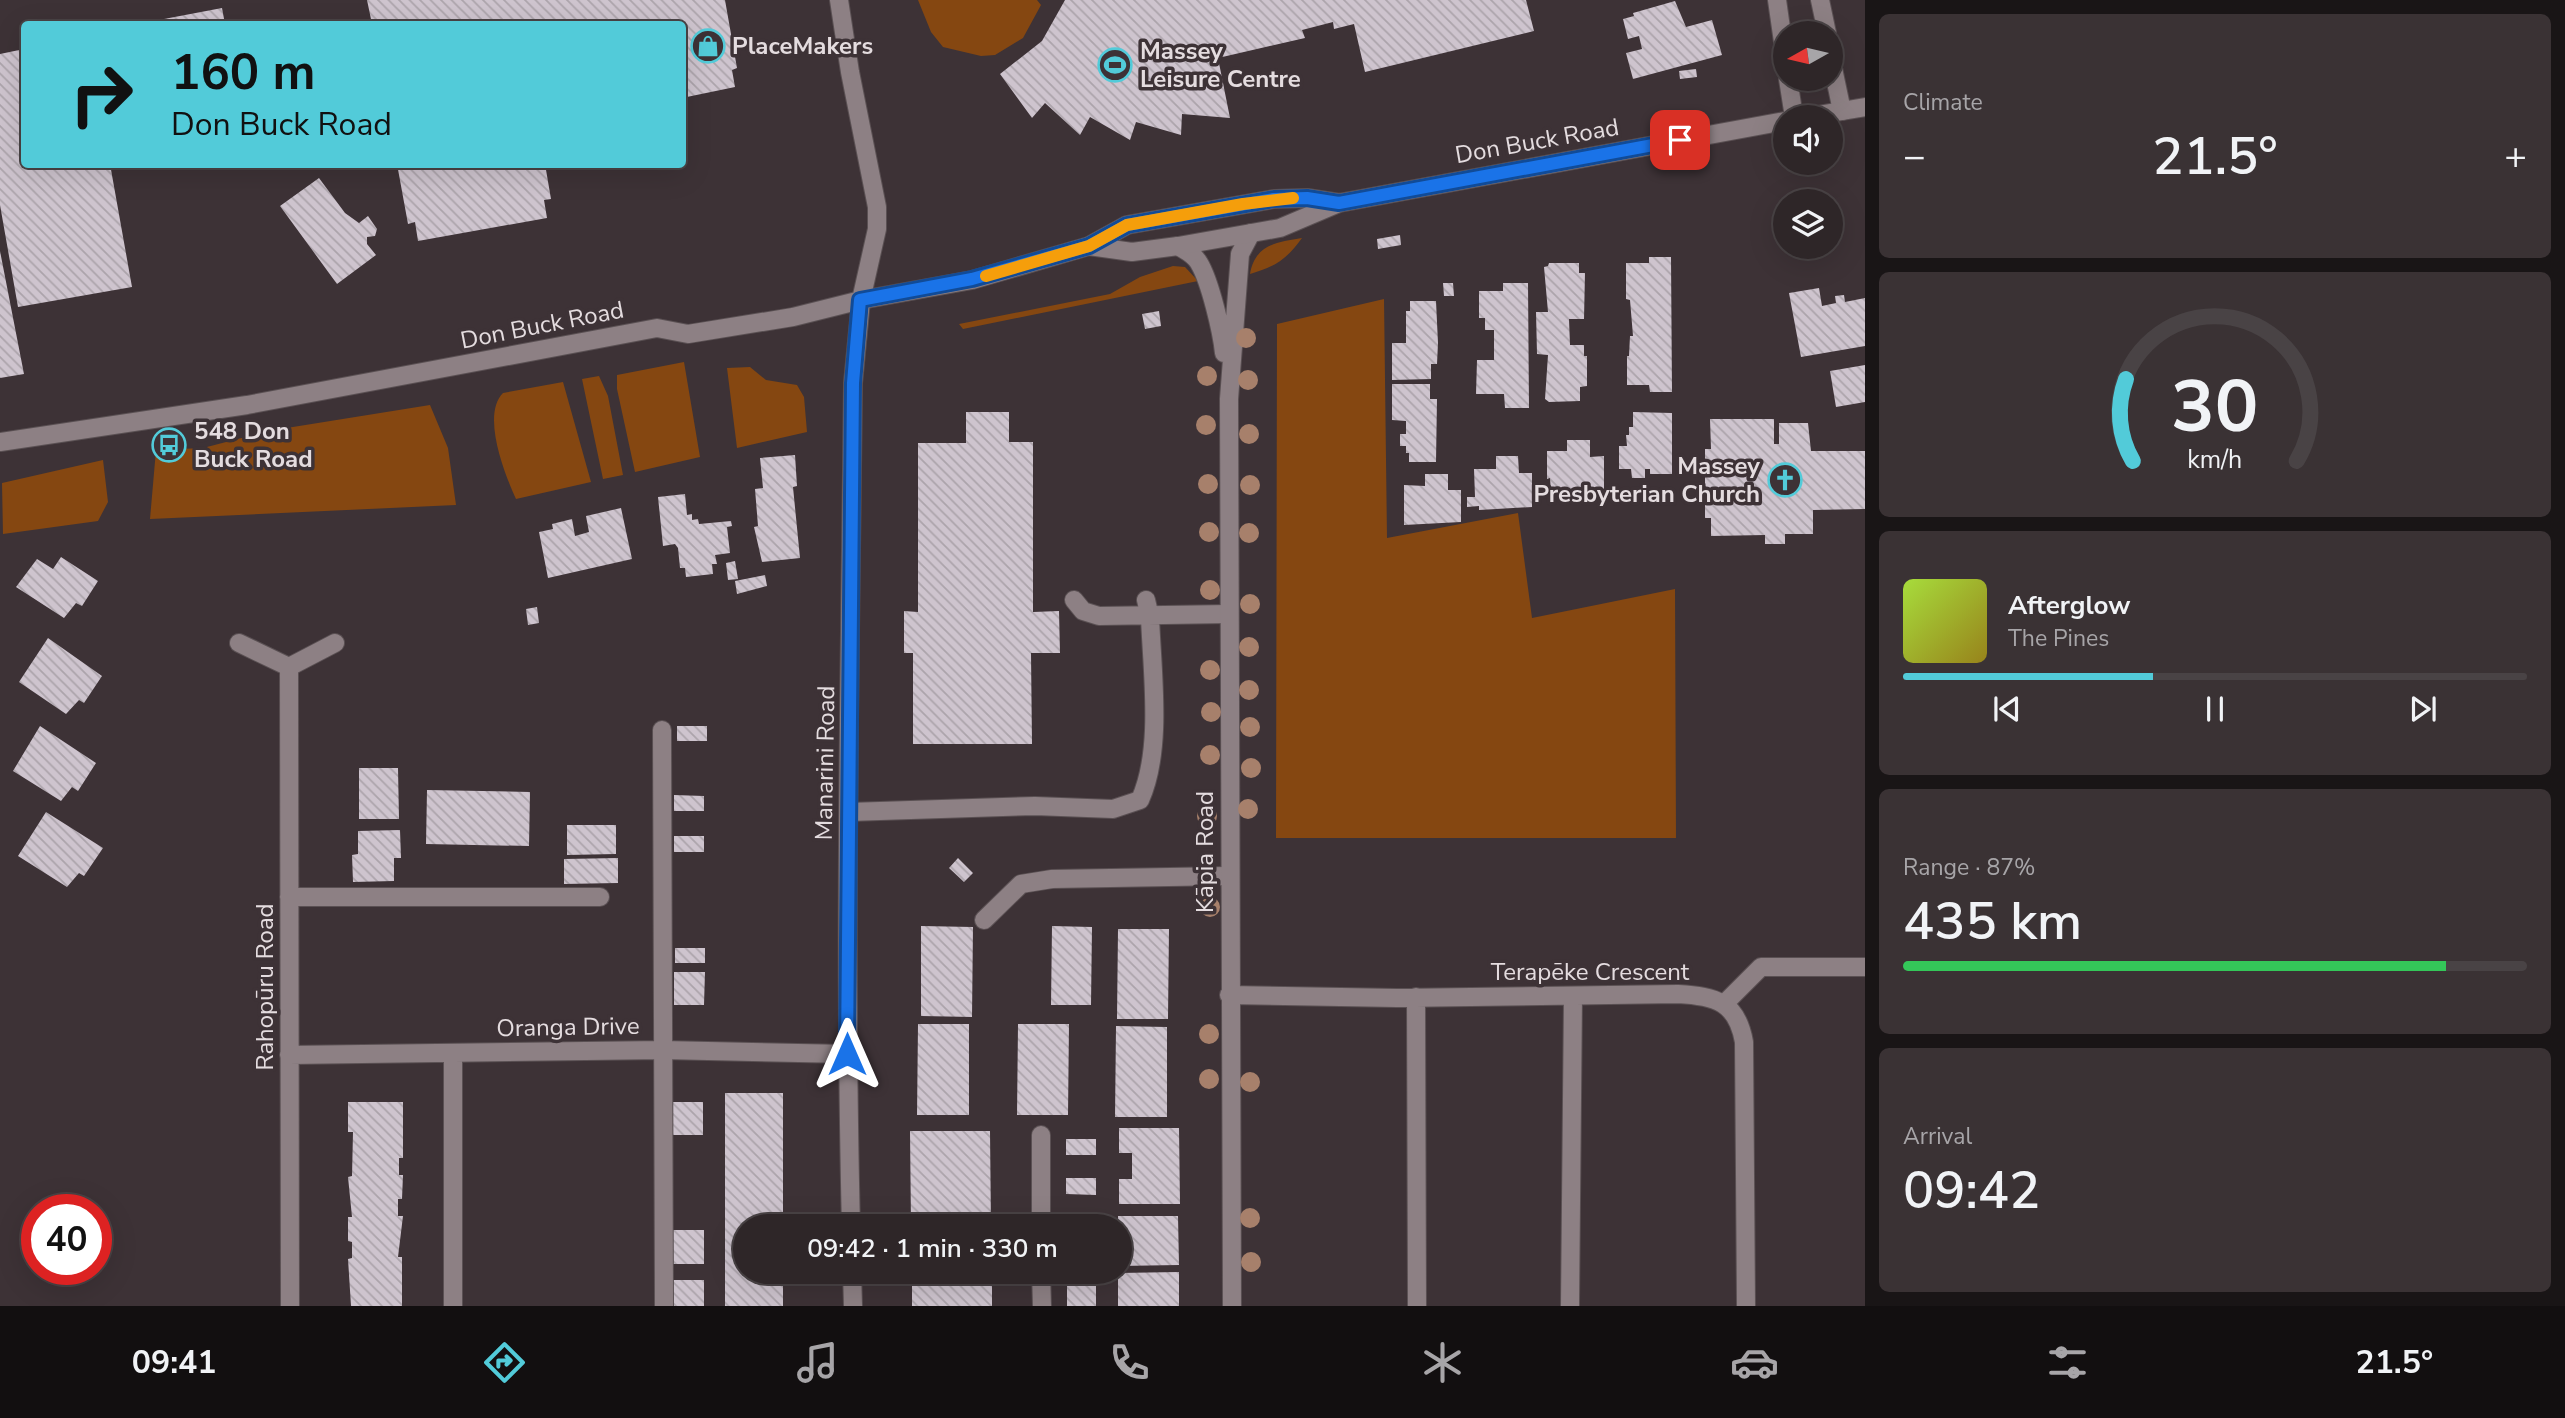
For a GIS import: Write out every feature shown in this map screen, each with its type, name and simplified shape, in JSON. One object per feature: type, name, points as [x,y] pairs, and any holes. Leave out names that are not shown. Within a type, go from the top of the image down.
[{"type":"street","name":"Manarini Road","points":[[839,0],[850,72],[877,207],[877,229],[860,300],[853,383],[847,1054],[851,1214]]},
{"type":"street","points":[[1777,0],[1780,21]]},
{"type":"street","points":[[1820,0],[1824,21]]},
{"type":"street","points":[[1843,111],[1865,107]]},
{"type":"street","name":"Don Buck Road","points":[[1089,246],[1132,252],[1280,228],[1339,203],[1773,123]]},
{"type":"street","name":"Don Buck Road","points":[[0,442],[247,405],[657,328],[688,334],[768,321],[972,279],[1089,246],[1127,225],[1243,204],[1307,198],[1339,203]]},
{"type":"street","name":"Kāpia Road","points":[[1232,1306],[1228,876],[1229,399],[1240,254],[1251,233]]},
{"type":"street","name":"Kāpia Road","points":[[1178,246],[1190,253],[1200,264],[1222,330],[1229,399]]},
{"type":"street","points":[[1074,600],[1083,611],[1099,616],[1148,608],[1229,614]]},
{"type":"street","points":[[849,811],[1035,806],[1113,809],[1140,800],[1148,783],[1152,754],[1148,608]]},
{"type":"street","points":[[239,643],[289,667],[335,643]]},
{"type":"street","name":"Rahopūru Road","points":[[289,667],[290,1306]]},
{"type":"street","points":[[663,730],[664,1306]]},
{"type":"street","points":[[984,920],[1021,884],[1052,879],[1228,876]]},
{"type":"street","points":[[289,897],[600,897]]},
{"type":"street","points":[[1746,1306],[1744,1042],[1741,1026],[1733,1012],[1724,1004],[1761,967],[1865,967]]},
{"type":"street","name":"Terapēke Crescent","points":[[1229,995],[1698,995],[1724,1004]]},
{"type":"street","points":[[1570,1306],[1573,996]]},
{"type":"street","points":[[1416,997],[1417,1306]]},
{"type":"street","name":"Oranga Drive","points":[[289,1055],[663,1050],[847,1054]]},
{"type":"street","points":[[453,1053],[453,1306]]},
{"type":"street","points":[[1041,1135],[1041,1214]]},
{"type":"street","points":[[852,1284],[853,1306]]},
{"type":"street","points":[[1041,1284],[1042,1306]]},
{"type":"shaded area","points":[[918,0],[1037,0],[1041,5],[1023,38],[995,55],[981,56],[943,47],[931,32]]},
{"type":"shaded area","points":[[1302,238],[1280,261],[1250,274],[1262,251],[1284,241]]},
{"type":"shaded area","points":[[1173,266],[1185,267],[1198,281],[963,329],[959,324],[1110,294],[1140,277]]},
{"type":"shaded area","points":[[1384,299],[1387,538],[1518,513],[1532,618],[1675,589],[1676,838],[1276,838],[1277,324]]},
{"type":"shaded area","points":[[684,362],[700,457],[635,472],[617,389],[617,375]]},
{"type":"shaded area","points":[[750,367],[766,380],[797,385],[804,397],[807,432],[737,448],[727,368]]},
{"type":"shaded area","points":[[599,376],[608,396],[623,475],[603,479],[582,379]]},
{"type":"shaded area","points":[[563,382],[591,482],[516,499],[497,445],[494,415],[497,403],[503,393]]},
{"type":"shaded area","points":[[430,405],[448,448],[456,505],[150,519],[156,450],[203,448],[268,431]]},
{"type":"shaded area","points":[[103,460],[108,502],[98,521],[3,534],[2,483]]},
{"type":"building","name":"PlaceMakers","points":[[367,0],[725,0],[737,68],[732,70],[735,87],[686,97],[686,21],[371,21]]},
{"type":"building","name":"Massey Leisure Centre","points":[[1065,0],[1526,0],[1534,31],[1365,72],[1354,24],[1334,29],[1333,22],[1302,30],[1305,38],[1218,58],[1230,118],[1182,114],[1181,135],[1136,122],[1130,140],[1090,117],[1080,135],[1045,103],[1032,118],[1000,74],[1042,41]]},
{"type":"building","points":[[1675,1],[1686,27],[1712,20],[1722,55],[1633,79],[1626,53],[1642,49],[1639,36],[1628,39],[1623,19],[1634,16],[1633,13]]},
{"type":"building","points":[[222,8],[224,21],[164,21]]},
{"type":"building","points":[[21,50],[21,168],[111,168],[132,287],[18,307],[0,205],[0,54]]},
{"type":"building","points":[[1696,69],[1697,77],[1680,79],[1679,71]]},
{"type":"building","points":[[398,168],[546,168],[551,199],[544,200],[547,218],[418,241],[415,222],[408,224]]},
{"type":"building","points":[[319,178],[345,213],[359,223],[368,216],[377,229],[375,236],[367,237],[367,244],[376,255],[337,284],[280,206]]},
{"type":"building","points":[[1400,235],[1401,245],[1378,249],[1377,239]]},
{"type":"building","points":[[0,251],[24,374],[0,378]]},
{"type":"building","points":[[1649,257],[1671,257],[1672,392],[1650,392],[1649,385],[1627,385],[1627,356],[1630,336],[1633,336],[1630,300],[1626,299],[1626,263],[1649,263]]},
{"type":"building","points":[[1549,263],[1579,263],[1579,273],[1585,273],[1584,319],[1569,319],[1570,345],[1584,345],[1584,356],[1587,356],[1587,386],[1580,387],[1580,401],[1549,402],[1545,399],[1548,355],[1537,354],[1536,312],[1548,312],[1544,267]]},
{"type":"building","points":[[1443,283],[1453,283],[1454,296],[1444,296]]},
{"type":"building","points":[[1503,283],[1528,283],[1529,408],[1505,408],[1504,394],[1476,394],[1477,360],[1494,360],[1494,330],[1485,330],[1485,318],[1479,318],[1479,291],[1503,291]]},
{"type":"building","points":[[1819,288],[1822,306],[1836,303],[1835,296],[1844,295],[1845,302],[1865,298],[1865,346],[1801,357],[1789,293]]},
{"type":"building","points":[[1410,301],[1436,301],[1437,364],[1431,364],[1431,379],[1392,380],[1392,343],[1406,343],[1406,311],[1410,311]]},
{"type":"building","points":[[1159,311],[1161,326],[1145,329],[1142,314]]},
{"type":"building","points":[[1865,365],[1865,402],[1836,407],[1830,371]]},
{"type":"building","points":[[1392,384],[1430,384],[1430,399],[1437,399],[1436,462],[1409,462],[1406,446],[1400,446],[1400,434],[1406,434],[1406,421],[1392,420]]},
{"type":"building","points":[[966,412],[1009,412],[1009,442],[1033,442],[1033,612],[1059,611],[1060,653],[1031,653],[1032,744],[913,744],[913,653],[904,653],[904,611],[918,612],[918,443],[966,443]]},
{"type":"building","points":[[1633,412],[1672,413],[1672,474],[1650,474],[1650,469],[1645,469],[1645,478],[1632,478],[1631,469],[1619,469],[1619,446],[1627,446],[1626,435],[1629,435],[1629,427],[1633,427]]},
{"type":"building","name":"Massey Presbyterian Church","points":[[1710,419],[1774,419],[1774,444],[1779,444],[1779,423],[1808,423],[1811,451],[1865,451],[1865,509],[1813,510],[1813,534],[1785,534],[1785,544],[1765,544],[1765,535],[1711,536],[1711,518],[1705,518],[1705,449],[1711,449]]},
{"type":"building","points":[[1567,440],[1590,440],[1590,457],[1604,456],[1604,491],[1551,493],[1550,478],[1547,479],[1547,451],[1567,451]]},
{"type":"building","points":[[795,455],[797,486],[793,487],[800,558],[762,562],[754,527],[758,526],[755,489],[763,488],[760,458]]},
{"type":"building","points":[[1496,456],[1518,456],[1519,473],[1532,473],[1532,507],[1479,510],[1479,506],[1467,507],[1467,497],[1475,497],[1474,469],[1496,469]]},
{"type":"building","points":[[1425,474],[1448,474],[1448,490],[1461,490],[1461,522],[1404,525],[1404,485],[1425,486]]},
{"type":"building","points":[[685,494],[687,515],[692,514],[692,520],[698,519],[699,524],[731,521],[732,526],[727,527],[730,553],[715,555],[717,564],[712,564],[713,574],[686,577],[685,568],[680,568],[678,548],[675,544],[663,546],[658,497]]},
{"type":"building","points":[[621,508],[632,559],[548,578],[539,532],[553,529],[552,524],[572,519],[575,536],[589,532],[586,516]]},
{"type":"building","points":[[61,557],[98,581],[82,606],[76,603],[64,618],[16,587],[37,559],[53,569]]},
{"type":"building","points":[[735,561],[738,579],[728,580],[726,563]]},
{"type":"building","points":[[765,575],[767,586],[737,594],[735,581]]},
{"type":"building","points":[[537,607],[539,623],[528,625],[526,609]]},
{"type":"building","points":[[48,638],[102,676],[84,703],[79,700],[66,714],[19,682]]},
{"type":"building","points":[[40,726],[96,763],[78,791],[72,787],[61,801],[13,771]]},
{"type":"building","points":[[677,726],[707,726],[707,741],[677,741]]},
{"type":"building","points":[[359,768],[398,768],[399,819],[359,819]]},
{"type":"building","points":[[427,790],[530,792],[529,846],[426,844]]},
{"type":"building","points":[[674,795],[704,796],[704,811],[674,811]]},
{"type":"building","points":[[46,812],[103,848],[84,876],[79,873],[67,887],[18,856]]},
{"type":"building","points":[[567,825],[616,825],[616,854],[567,855]]},
{"type":"building","points":[[400,830],[401,858],[394,858],[394,881],[353,882],[352,855],[358,854],[358,831]]},
{"type":"building","points":[[674,836],[704,836],[704,852],[674,852]]},
{"type":"building","points":[[618,858],[618,883],[564,884],[564,859]]},
{"type":"building","points":[[958,858],[973,873],[964,882],[949,868]]},
{"type":"building","points":[[921,926],[973,927],[972,1017],[921,1016]]},
{"type":"building","points":[[1052,926],[1092,927],[1091,1005],[1051,1005]]},
{"type":"building","points":[[1118,929],[1169,929],[1168,1019],[1117,1019]]},
{"type":"building","points":[[675,948],[705,948],[705,963],[675,963]]},
{"type":"building","points":[[674,972],[705,972],[704,1005],[674,1005]]},
{"type":"building","points":[[918,1024],[969,1024],[969,1115],[917,1115]]},
{"type":"building","points":[[1018,1024],[1069,1024],[1068,1115],[1017,1115]]},
{"type":"building","points":[[1116,1026],[1167,1027],[1167,1117],[1115,1117]]},
{"type":"building","points":[[725,1093],[783,1093],[783,1214],[733,1214],[733,1284],[783,1284],[783,1306],[725,1306]]},
{"type":"building","points":[[348,1102],[403,1102],[403,1158],[399,1158],[399,1175],[403,1175],[402,1199],[398,1199],[398,1216],[403,1216],[398,1257],[402,1257],[402,1306],[351,1306],[348,1259],[352,1258],[352,1242],[348,1241],[348,1217],[352,1217],[348,1177],[352,1176],[353,1132],[348,1132]]},
{"type":"building","points":[[672,1102],[703,1102],[703,1135],[672,1135]]},
{"type":"building","points":[[1119,1128],[1179,1128],[1180,1204],[1119,1204],[1119,1179],[1132,1179],[1132,1153],[1119,1153]]},
{"type":"building","points":[[910,1131],[990,1131],[991,1214],[911,1214]]},
{"type":"building","points":[[1066,1139],[1096,1139],[1096,1155],[1066,1155]]},
{"type":"building","points":[[1066,1178],[1096,1178],[1096,1195],[1066,1194]]},
{"type":"building","points":[[1132,1216],[1178,1216],[1179,1265],[1132,1266]]},
{"type":"building","points":[[673,1230],[704,1230],[704,1264],[673,1264]]},
{"type":"building","points":[[1179,1272],[1179,1306],[1118,1306],[1118,1284],[1132,1284],[1132,1273]]},
{"type":"building","points":[[673,1280],[704,1280],[704,1306],[673,1306]]},
{"type":"building","points":[[912,1284],[992,1284],[992,1306],[912,1306]]},
{"type":"building","points":[[1067,1284],[1096,1284],[1096,1306],[1067,1306]]},
{"type":"slow traffic","points":[[986,276],[1089,246],[1127,225],[1243,204],[1293,198]]},
{"type":"place","name":"PlaceMakers","points":[[708,46]]},
{"type":"place","name":"Massey Leisure Centre","points":[[1115,65]]},
{"type":"place","name":"548 Don Buck Road","points":[[169,445]]},
{"type":"place","name":"Massey Presbyterian Church","points":[[1785,480]]},
{"type":"route","points":[[847,1054],[853,383],[860,300],[972,279],[1089,246],[1127,225],[1274,199],[1307,198],[1339,203],[1680,140]]}]
